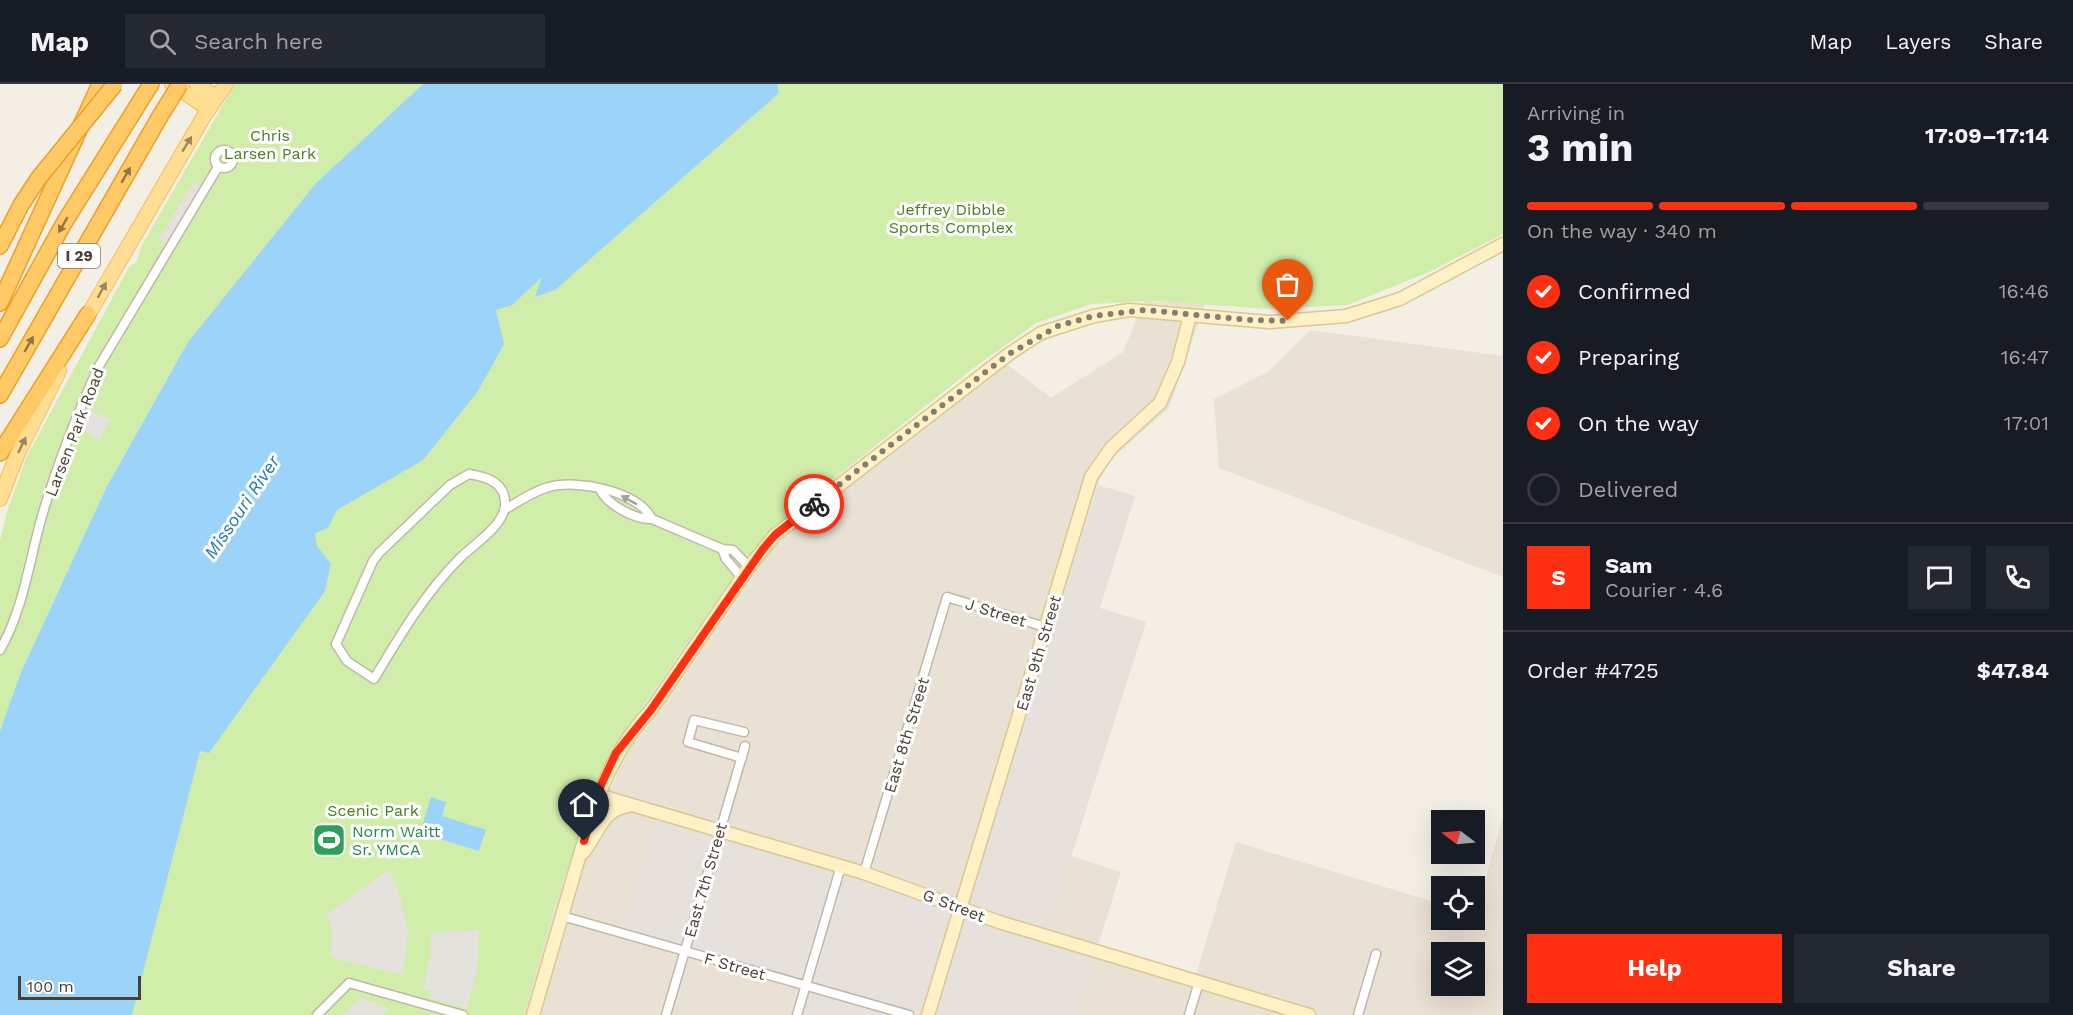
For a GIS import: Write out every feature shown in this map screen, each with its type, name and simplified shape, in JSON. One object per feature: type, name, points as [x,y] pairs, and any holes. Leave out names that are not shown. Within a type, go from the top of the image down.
[{"type":"highway","points":[[0,246],[21,205],[38,179],[115,84]]},
{"type":"highway","name":"I 29","points":[[0,339],[64,224],[151,84]]},
{"type":"highway","name":"I 29","points":[[0,395],[180,84]]},
{"type":"highway","points":[[0,303],[97,87]]},
{"type":"highway","points":[[0,453],[88,314]]},
{"type":"main road","points":[[172,84],[212,103]]},
{"type":"main road","points":[[196,84],[212,103]]},
{"type":"main road","points":[[0,499],[16,455],[88,314],[212,103],[226,84]]},
{"type":"main road","points":[[533,1015],[598,795],[616,753],[651,710],[742,578],[775,535],[1009,354],[1041,333],[1058,326],[1094,316],[1129,310],[1269,322],[1346,316],[1400,298],[1503,244]]},
{"type":"main road","name":"East 9th Street","points":[[928,1015],[1091,477],[1111,448],[1152,412],[1168,390],[1190,315]]},
{"type":"main road","name":"G Street","points":[[598,795],[864,873],[999,922],[1310,1015]]},
{"type":"main road","points":[[579,859],[612,810],[634,806]]},
{"type":"street","name":"Larsen Park Road","points":[[0,650],[17,615],[42,515],[99,366],[218,167]]},
{"type":"street","points":[[504,510],[501,490],[492,479],[469,474],[450,485],[373,561],[336,644],[347,661],[374,679],[406,626],[430,593],[459,559],[496,523],[504,510],[553,486],[589,484],[601,490],[610,489],[648,510],[652,519],[722,549],[733,550],[750,567]]},
{"type":"street","points":[[722,549],[726,560],[742,578]]},
{"type":"street","name":"J Street","points":[[947,597],[1045,627]]},
{"type":"street","name":"East 8th Street","points":[[864,873],[947,597]]},
{"type":"street","points":[[742,758],[688,742],[694,720],[744,732]]},
{"type":"street","name":"East 7th Street","points":[[666,1015],[745,746]]},
{"type":"street","points":[[797,1015],[841,866]]},
{"type":"street","name":"F Street","points":[[562,916],[909,1015]]},
{"type":"street","points":[[1358,1015],[1376,954]]},
{"type":"street","points":[[317,1015],[349,982],[463,1015]]},
{"type":"street","points":[[1189,1015],[1199,982]]},
{"type":"shaded area","points":[[193,182],[204,188],[170,247],[159,239]]},
{"type":"shaded area","points":[[1144,301],[1205,304],[1169,408],[1104,465],[967,900],[664,805],[804,982],[794,1015],[524,1015],[554,910],[591,799],[611,789],[626,751],[645,729],[767,553],[803,520],[907,443],[1005,363],[1051,398],[1123,352]]},
{"type":"shaded area","points":[[1310,330],[1503,356],[1503,577],[1219,468],[1214,399],[1269,371]]},
{"type":"shaded area","points":[[92,412],[111,419],[99,441],[82,427]]},
{"type":"shaded area","points":[[1098,485],[1135,496],[1100,608],[1146,622],[1049,926],[1099,942],[1077,1015],[794,1015],[803,983],[623,930],[663,805],[967,899]]},
{"type":"shaded area","points":[[1503,816],[1503,1015],[1077,1015],[1097,949],[1195,978],[1236,842],[1431,901],[1431,930],[1485,930],[1485,881]]},
{"type":"shaded area","points":[[1071,856],[1121,872],[1099,942],[1049,926]]},
{"type":"shaded area","points":[[389,870],[400,895],[408,933],[403,975],[331,957],[332,930],[328,913]]},
{"type":"shaded area","points":[[479,930],[477,969],[467,1008],[430,998],[431,991],[423,989],[430,957],[431,933]]},
{"type":"shaded area","points":[[361,997],[388,1009],[383,1015],[343,1015]]},
{"type":"green space","name":"Chris Larsen Park","points":[[235,84],[423,84],[316,183],[188,342],[106,488],[21,672],[0,731],[0,540],[26,458],[129,267],[136,262],[142,245]]},
{"type":"green space","name":"Scenic Park","points":[[727,84],[1503,84],[1503,234],[1429,272],[1347,305],[1269,309],[1156,301],[1091,304],[1036,323],[975,367],[812,496],[746,558],[613,750],[591,799],[554,910],[524,1015],[128,1015],[150,783],[432,331]]},
{"type":"water","name":"Missouri River","points":[[423,84],[777,84],[779,93],[555,290],[535,297],[542,277],[512,305],[496,310],[504,344],[478,391],[423,460],[337,510],[328,528],[315,533],[317,546],[331,564],[325,591],[209,753],[200,751],[132,1015],[0,1015],[0,731],[21,672],[106,488],[188,342],[316,183]]},
{"type":"water","points":[[431,797],[446,802],[442,816],[486,830],[479,851],[420,833]]},
{"type":"way so far","points":[[814,504],[1009,354],[1041,333],[1058,326],[1094,316],[1129,310],[1269,322],[1288,321]]},
{"type":"place","name":"Norm Waitt Sr. YMCA","points":[[329,840]]},
{"type":"route","points":[[584,841],[601,785],[616,753],[636,725],[651,710],[763,549],[775,535],[814,504]]},
{"type":"park label","name":"Jeffrey Dibble Sports Complex","points":[[951,218]]}]
